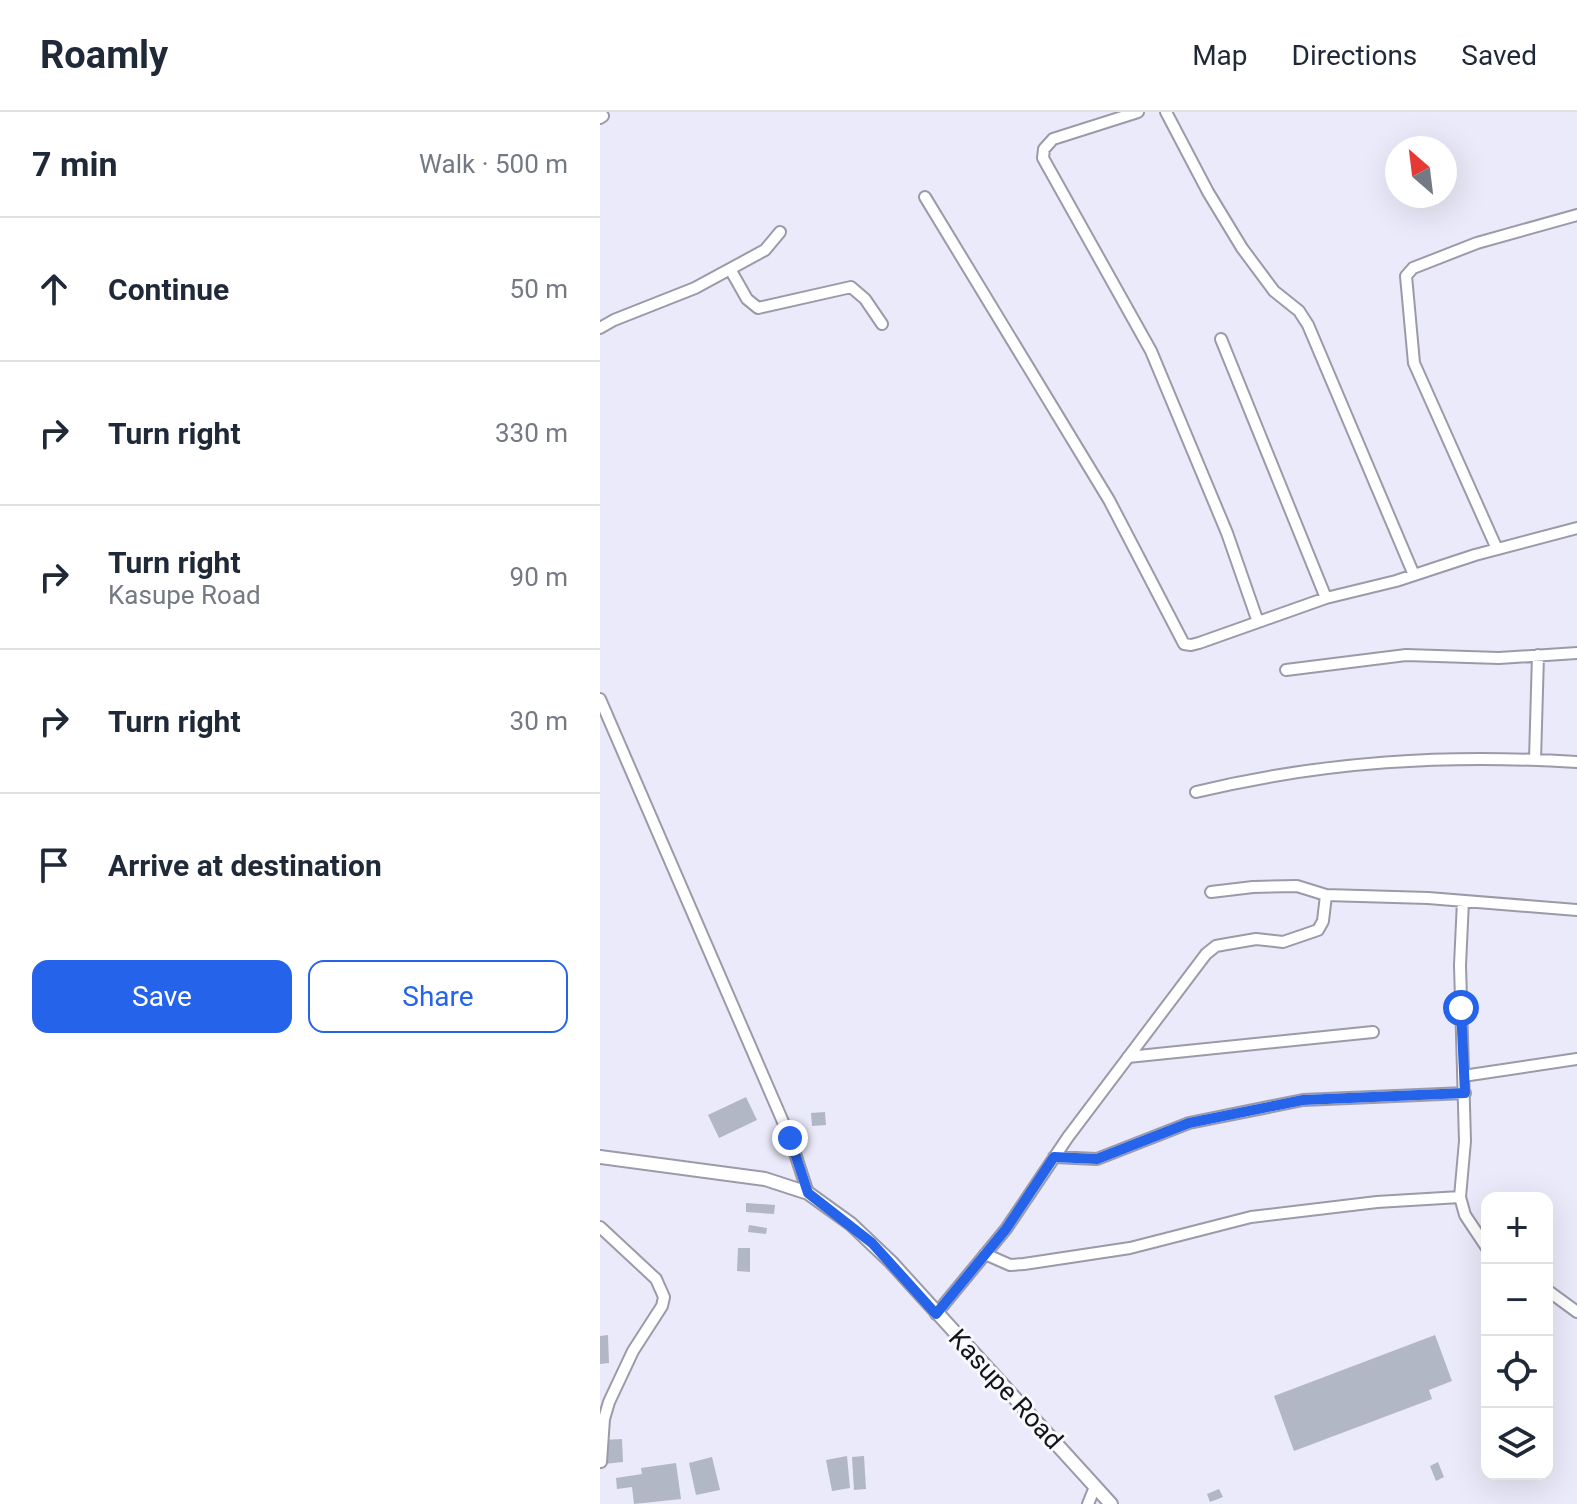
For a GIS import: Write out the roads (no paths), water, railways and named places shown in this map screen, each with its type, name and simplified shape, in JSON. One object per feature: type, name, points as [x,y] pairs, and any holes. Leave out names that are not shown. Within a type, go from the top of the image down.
[{"type":"street","points":[[1138,112],[1053,139],[1044,149],[1043,158],[1151,351],[1227,533],[1258,622]]},
{"type":"street","points":[[1166,112],[1242,248],[1274,291],[1299,311],[1308,325],[1414,575]]},
{"type":"street","points":[[925,197],[1109,500],[1182,641],[1191,645],[1326,598],[1577,528]]},
{"type":"street","points":[[1497,549],[1414,363],[1406,276],[1409,270],[1441,255],[1577,215]]},
{"type":"street","points":[[600,328],[695,288],[765,250],[780,232]]},
{"type":"street","points":[[730,269],[747,299],[758,308],[851,287],[865,299],[882,324]]},
{"type":"street","points":[[1221,339],[1326,598]]},
{"type":"street","points":[[1286,670],[1406,655],[1463,658],[1577,653]]},
{"type":"street","points":[[1535,760],[1538,655]]},
{"type":"street","points":[[600,699],[790,1138],[808,1193]]},
{"type":"street","points":[[1196,792],[1296,770],[1376,761],[1446,758],[1577,762]]},
{"type":"street","points":[[1211,892],[1297,886],[1326,895],[1577,910]]},
{"type":"street","points":[[936,1314],[1006,1229],[1054,1157],[1211,949],[1249,939],[1283,942],[1318,930],[1323,921],[1326,895]]},
{"type":"street","points":[[1463,901],[1460,965],[1465,1141],[1460,1197],[1465,1215],[1481,1239]]},
{"type":"street","points":[[1128,1057],[1373,1032]]},
{"type":"street","points":[[1463,1076],[1577,1059]]},
{"type":"street","points":[[1054,1157],[1097,1159],[1189,1123],[1303,1100],[1465,1093]]},
{"type":"street","name":"Kasupe Road","points":[[600,1157],[765,1179],[808,1193],[872,1243],[1111,1504]]},
{"type":"street","points":[[985,1254],[1010,1265],[1024,1264],[1130,1248],[1251,1217],[1377,1202],[1460,1197]]},
{"type":"street","points":[[600,1227],[656,1279],[664,1297],[662,1306],[633,1351],[609,1402],[604,1419],[601,1462]]},
{"type":"street","points":[[1553,1294],[1574,1307]]},
{"type":"street","points":[[1088,1504],[1095,1487]]}]
